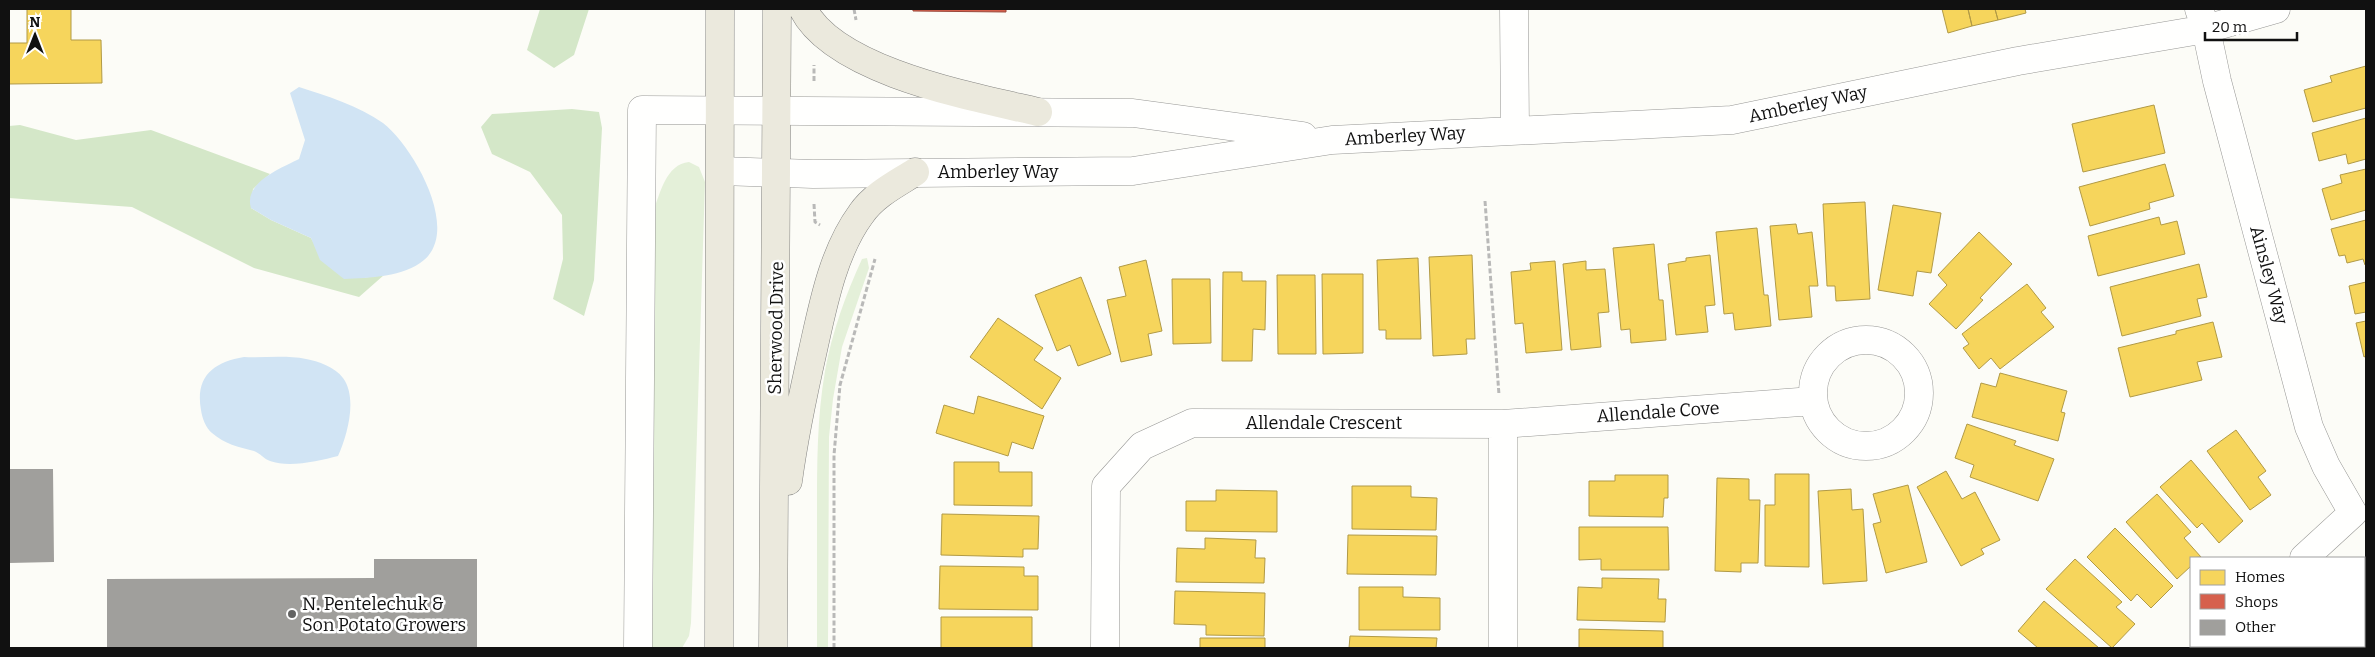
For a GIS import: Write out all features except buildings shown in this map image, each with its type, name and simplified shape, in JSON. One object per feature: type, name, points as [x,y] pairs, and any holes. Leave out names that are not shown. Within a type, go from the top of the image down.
[{"type":"main road","points":[[719,648],[720,9]]},
{"type":"main road","name":"Sherwood Drive","points":[[773,648],[778,110],[777,9]]},
{"type":"main road","points":[[803,9],[817,29],[837,44],[881,68],[956,93],[1038,112]]},
{"type":"main road","points":[[774,579],[793,445],[816,333],[831,278],[846,241],[861,213],[882,192],[915,172]]},
{"type":"street","points":[[1514,9],[1515,130]]},
{"type":"street","name":"Amberley Way","points":[[721,171],[1132,171],[1332,140],[1732,120],[2018,61],[2202,19],[2276,9]]},
{"type":"street","name":"Ainsley Way","points":[[2202,19],[2309,427],[2326,466],[2359,509],[2305,557]]},
{"type":"street","name":"Amberley Way","points":[[638,648],[642,110],[1132,113],[1332,140]]},
{"type":"street","name":"Allendale Cove","points":[[1502,412],[1813,401]]},
{"type":"street","points":[[1502,412],[1503,648]]},
{"type":"street","name":"Allendale Crescent","points":[[1105,648],[1106,486],[1142,446],[1192,423],[1502,412]]},
{"type":"path","points":[[854,9],[856,21]]},
{"type":"path","points":[[814,64],[814,83]]},
{"type":"path","points":[[1485,201],[1502,412]]},
{"type":"path","points":[[814,203],[815,222],[822,227]]},
{"type":"path","points":[[834,648],[834,455],[840,385],[875,259]]},
{"type":"green space","points":[[540,9],[589,9],[574,55],[554,68],[527,50]]},
{"type":"green space","points":[[572,109],[599,112],[602,128],[594,280],[584,316],[553,299],[563,259],[562,215],[530,172],[492,154],[481,127],[492,114]]},
{"type":"green space","points":[[20,125],[76,140],[151,130],[270,174],[253,189],[251,208],[271,220],[311,238],[316,247],[362,278],[384,275],[359,297],[254,268],[132,207],[9,198],[9,126]]},
{"type":"green space","points":[[689,162],[699,167],[705,182],[691,623],[689,636],[682,648],[650,648],[653,212],[661,189],[669,174],[681,164]]},
{"type":"green space","points":[[867,258],[869,268],[842,347],[833,399],[829,437],[828,648],[817,648],[817,458],[822,388],[831,342],[840,314],[862,259]]},
{"type":"water","points":[[299,87],[364,111],[383,123],[407,149],[428,188],[435,209],[437,229],[434,246],[424,260],[416,266],[386,276],[344,279],[320,260],[311,238],[271,220],[251,208],[250,199],[258,184],[274,172],[299,159],[305,140],[290,93]]},
{"type":"water","points":[[244,357],[306,359],[326,365],[340,374],[350,396],[350,417],[338,456],[304,463],[278,463],[268,460],[254,451],[227,442],[210,431],[201,410],[201,388],[204,380],[215,367],[233,359]]},
{"type":"place","name":"N. Pentelechuk & Son Potato Growers","points":[[292,614]]}]
